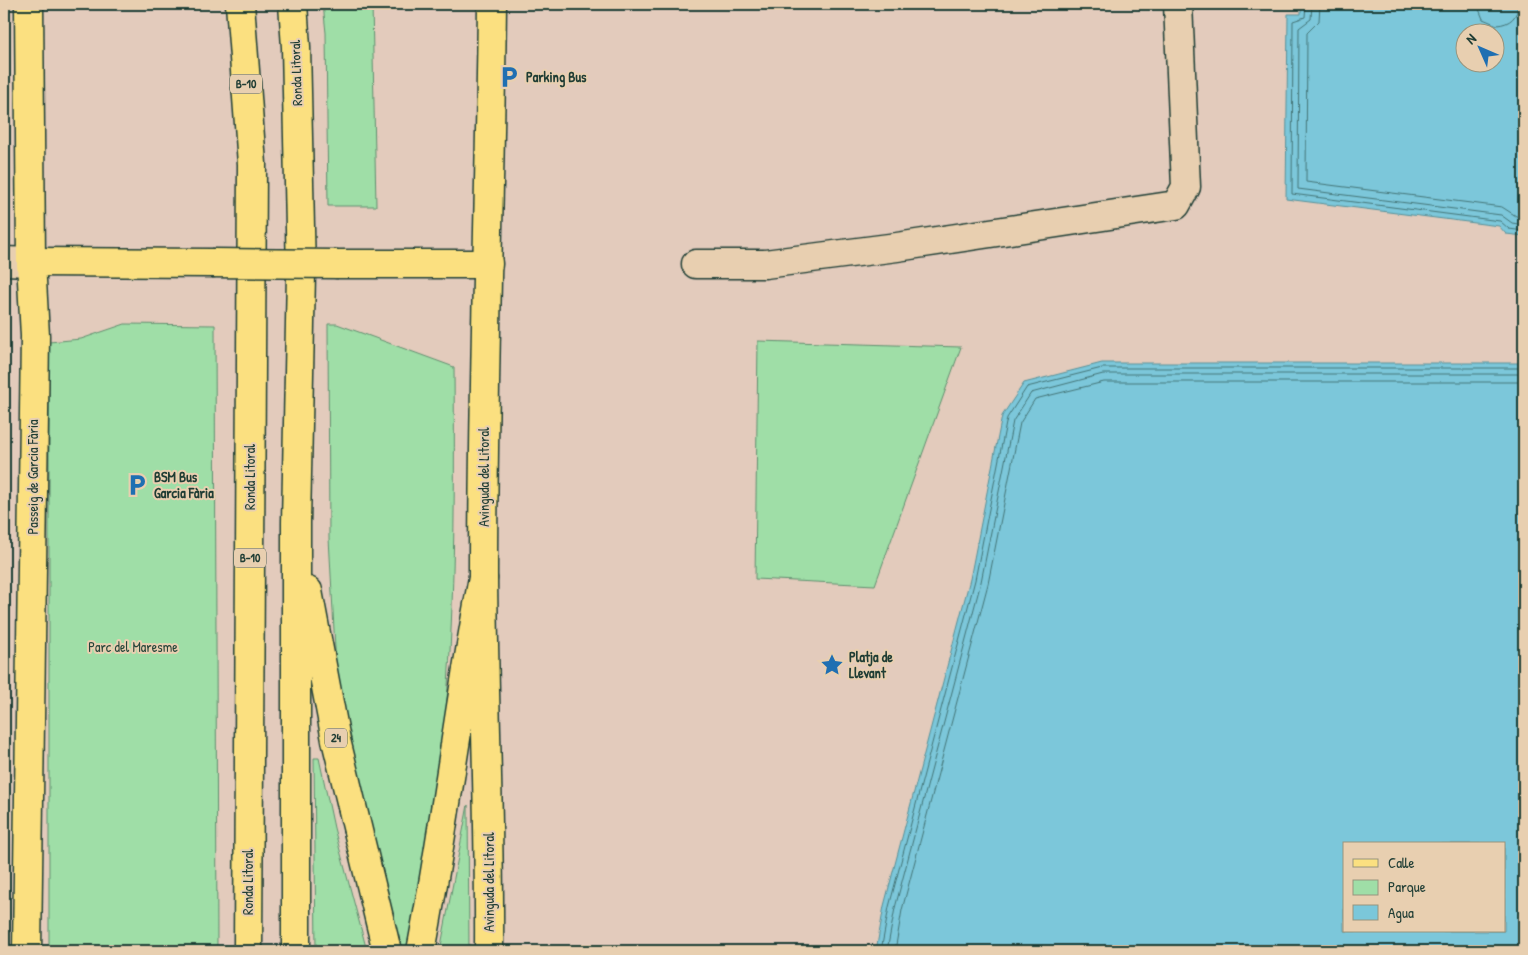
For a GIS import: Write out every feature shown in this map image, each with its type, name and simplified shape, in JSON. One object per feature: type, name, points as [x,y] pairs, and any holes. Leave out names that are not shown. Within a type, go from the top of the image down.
[{"type":"main road","name":"Passeig de Garcia Fària","points":[[27,951],[35,336],[31,262],[29,4]]},
{"type":"main road","name":"Ronda Litoral","points":[[240,4],[252,164],[248,951]]},
{"type":"main road","name":"Ronda Litoral","points":[[293,4],[296,47],[302,273],[296,523],[296,951]]},
{"type":"main road","name":"Avinguda del Litoral","points":[[489,951],[490,858],[483,578],[484,368],[488,264],[492,4]]},
{"type":"main road","points":[[31,262],[488,264]]},
{"type":"main road","name":"24","points":[[296,523],[336,740],[387,951]]},
{"type":"main road","points":[[421,951],[438,861],[471,641],[483,578]]},
{"type":"street","points":[[696,264],[784,261],[897,247],[1176,206],[1186,188],[1178,4]]},
{"type":"street","points":[[4,261],[31,262]]},
{"type":"green space","points":[[323,4],[372,4],[376,206],[328,206],[326,33]]},
{"type":"green space","name":"Parc del Maresme","points":[[125,324],[215,325],[217,951],[49,951],[49,342],[81,339]]},
{"type":"green space","points":[[328,324],[337,324],[454,367],[453,581],[444,742],[436,814],[407,951],[397,951],[337,685],[329,538]]},
{"type":"green space","points":[[758,341],[961,347],[875,585],[755,579]]},
{"type":"green space","points":[[314,758],[319,758],[334,828],[367,951],[316,951]]},
{"type":"green space","points":[[468,805],[469,951],[440,951]]},
{"type":"water","points":[[1301,4],[1492,4],[1497,6],[1524,4],[1524,236],[1506,234],[1499,226],[1286,199],[1288,14],[1301,14]]},
{"type":"water","points":[[1102,363],[1524,363],[1524,951],[876,951],[884,906],[970,579],[1002,416],[1024,383]]},
{"type":"place","name":"Parking Bus","points":[[509,77]]},
{"type":"place","name":"BSM Bus Garcia Fària","points":[[137,485]]},
{"type":"place","name":"Platja de Llevant","points":[[832,665]]}]
